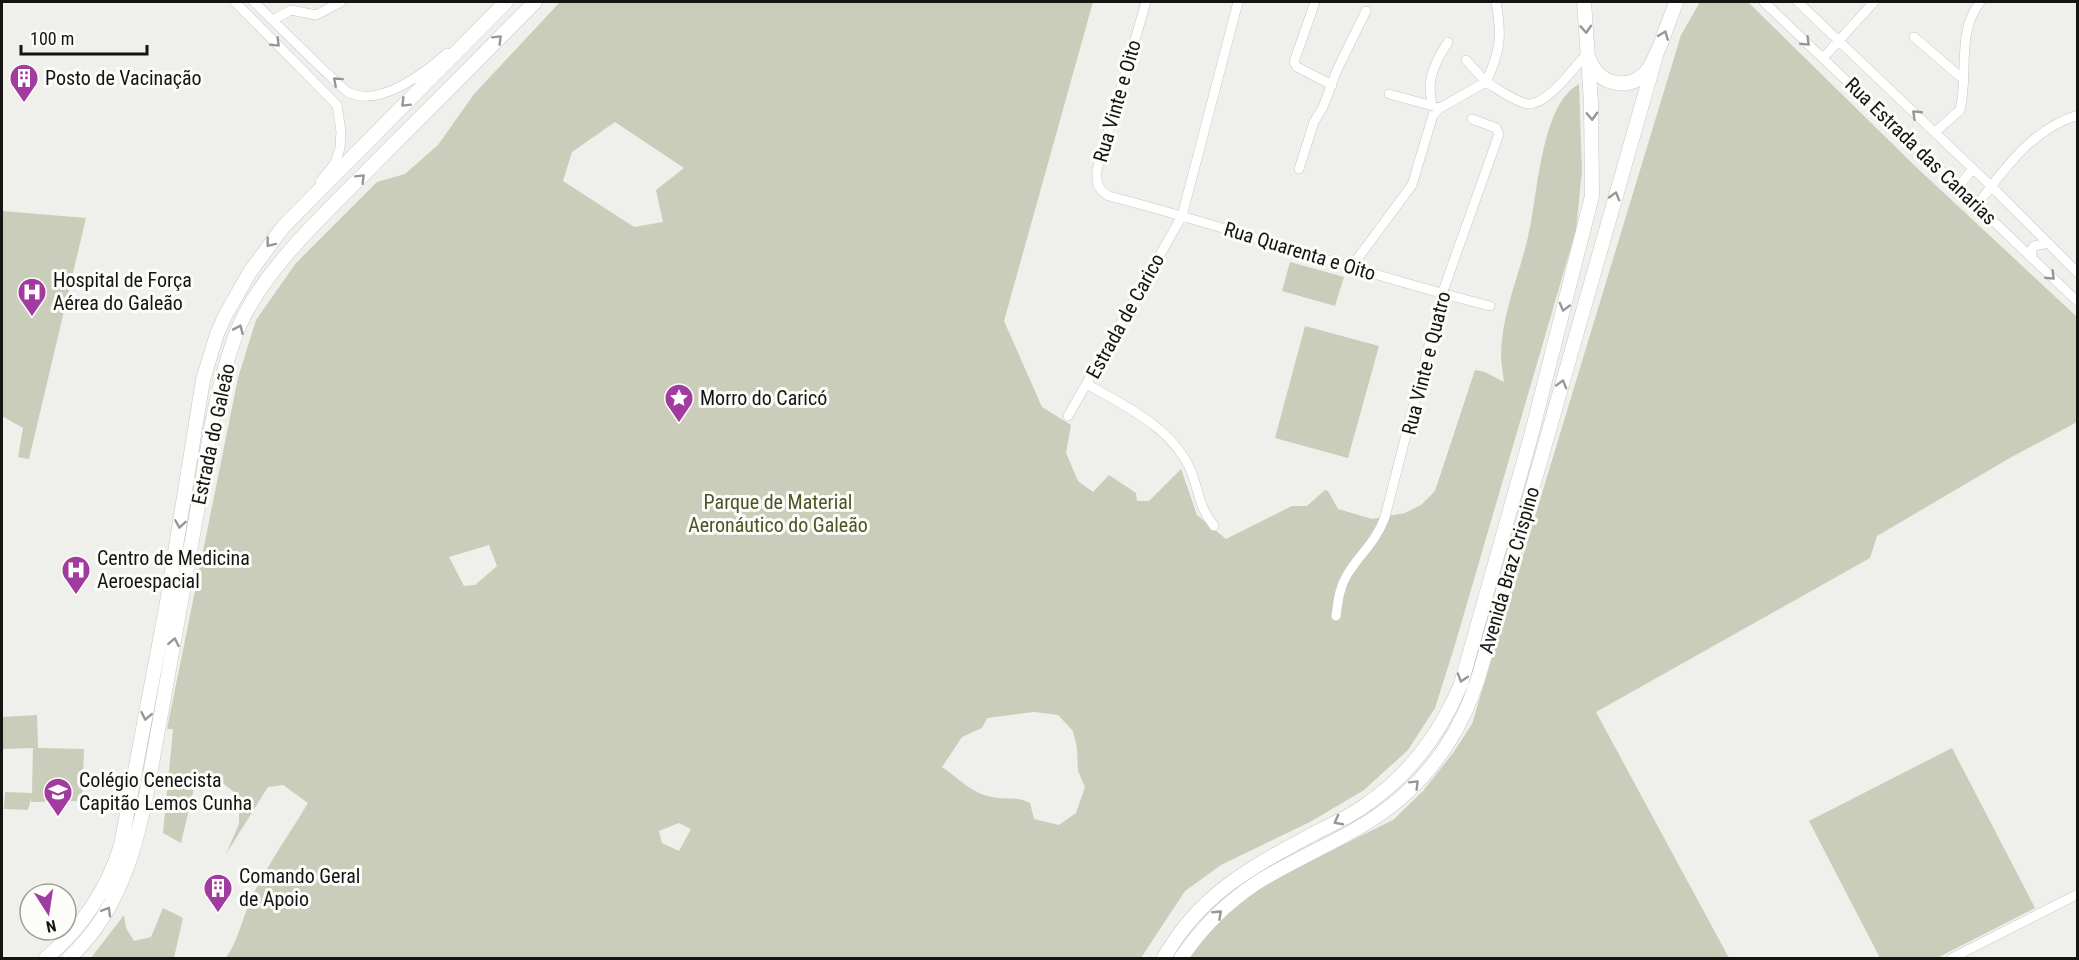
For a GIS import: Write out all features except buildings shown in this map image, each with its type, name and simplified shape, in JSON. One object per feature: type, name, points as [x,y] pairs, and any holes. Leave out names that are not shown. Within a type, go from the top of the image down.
[{"type":"main road","name":"Estrada do Galeão","points":[[46,958],[76,929],[91,908],[116,863],[166,608],[203,380],[226,314],[249,272],[283,227],[506,2]]},
{"type":"main road","name":"Estrada do Galeão","points":[[69,958],[95,930],[116,896],[125,877],[137,838],[180,611],[213,416],[221,381],[237,333],[251,305],[295,245],[535,2]]},
{"type":"main road","name":"Avenida Braz Crispino","points":[[1164,958],[1196,912],[1232,881],[1253,866],[1352,814],[1385,790],[1414,762],[1441,725],[1461,684],[1531,436],[1592,196],[1593,154],[1584,2]]},
{"type":"main road","name":"Avenida Braz Crispino","points":[[1181,958],[1207,925],[1255,884],[1350,832],[1391,805],[1429,770],[1447,748],[1462,722],[1473,697],[1655,58],[1676,5]]},
{"type":"main road","points":[[1588,55],[1597,73],[1612,82],[1621,83],[1630,82],[1646,74],[1655,58]]},
{"type":"street","points":[[235,2],[337,105],[342,132],[340,148],[335,163],[304,204]]},
{"type":"street","points":[[254,2],[350,93],[365,96],[402,87],[437,62],[506,2]]},
{"type":"street","points":[[273,20],[291,10],[316,15],[341,2]]},
{"type":"street","name":"Rua Vinte e Oito","points":[[1109,196],[1097,184],[1097,170],[1146,2]]},
{"type":"street","name":"Estrada de Carico","points":[[1068,416],[1182,216],[1238,2]]},
{"type":"street","points":[[1315,2],[1294,62],[1297,67],[1332,85]]},
{"type":"street","points":[[1389,94],[1436,107],[1486,82],[1497,52],[1501,28],[1496,2]]},
{"type":"street","name":"Rua Estrada das Canarias","points":[[1764,2],[2078,302]]},
{"type":"street","name":"Rua Estrada das Canarias","points":[[1798,2],[1991,186],[2078,273]]},
{"type":"street","points":[[1823,58],[1874,2]]},
{"type":"street","points":[[1935,132],[1960,110],[1966,32],[1972,13],[1980,2]]},
{"type":"street","points":[[1299,169],[1314,122],[1366,10]]},
{"type":"street","points":[[1914,37],[1963,79]]},
{"type":"street","points":[[1352,266],[1412,184],[1436,107],[1430,87],[1433,71],[1448,42]]},
{"type":"street","points":[[1466,60],[1486,82],[1522,103],[1536,104],[1548,96],[1588,55]]},
{"type":"street","points":[[1977,205],[2035,137],[2057,122],[2078,115]]},
{"type":"street","name":"Rua Vinte e Quatro","points":[[1335,616],[1347,576],[1377,537],[1385,517],[1442,294],[1499,134],[1496,128],[1472,119]]},
{"type":"street","points":[[1958,187],[1973,169]]},
{"type":"street","name":"Rua Quarenta e Oito","points":[[1109,196],[1490,306]]},
{"type":"street","points":[[2032,258],[2034,246],[2048,243]]},
{"type":"street","points":[[1087,384],[1143,417],[1171,440],[1190,470],[1205,515],[1214,526]]},
{"type":"street","points":[[1952,958],[2078,894]]},
{"type":"green space","name":"Parque de Material Aeronáutico do Galeão","points":[[560,2],[1093,2],[1004,321],[1042,407],[1071,425],[1066,453],[1078,481],[1093,492],[1109,475],[1136,493],[1137,501],[1149,501],[1181,469],[1197,515],[1226,539],[1292,506],[1307,506],[1325,490],[1328,491],[1338,509],[1372,519],[1405,513],[1421,505],[1435,491],[1475,370],[1485,372],[1504,382],[1501,354],[1504,324],[1528,237],[1548,131],[1566,95],[1579,84],[1582,171],[1576,230],[1435,708],[1408,750],[1364,790],[1310,822],[1221,865],[1185,891],[1141,958],[226,958],[234,944],[257,886],[308,803],[283,785],[268,787],[226,854],[239,824],[239,796],[220,781],[194,788],[181,843],[163,833],[173,729],[167,729],[238,378],[256,320],[296,263],[377,182],[405,174],[438,145],[474,94]],"holes":[[[615,122],[684,168],[656,190],[663,222],[634,227],[563,181],[572,152]],[[489,545],[497,566],[475,585],[464,586],[449,557]],[[1034,712],[1058,715],[1073,731],[1077,748],[1078,771],[1085,787],[1076,813],[1059,825],[1034,819],[1030,803],[984,795],[942,767],[962,737],[982,728],[987,718]],[[679,823],[691,829],[679,851],[662,843],[659,831]]]},
{"type":"green space","points":[[1700,2],[1748,2],[1915,166],[2077,317],[2077,422],[2008,459],[1877,536],[1870,558],[1596,712],[1729,958],[1190,958],[1215,924],[1268,882],[1393,820],[1423,791],[1472,724],[1681,35]]},
{"type":"green space","points":[[2,211],[86,218],[29,459],[18,457],[23,428],[2,416]]},
{"type":"green space","points":[[1290,262],[1344,277],[1335,306],[1282,291]]},
{"type":"green space","points":[[1305,326],[1379,346],[1348,458],[1275,438]]},
{"type":"green space","points":[[37,715],[38,748],[84,749],[82,801],[31,802],[31,798],[28,810],[4,809],[5,792],[32,793],[33,748],[2,749],[2,717]]},
{"type":"green space","points":[[1952,748],[2035,908],[1937,958],[1880,958],[1809,821]]},
{"type":"green space","points":[[163,908],[183,918],[174,958],[91,958],[124,915],[126,928],[134,941],[151,937]]},
{"type":"place","name":"Posto de Vacinação","points":[[24,104]]},
{"type":"place","name":"Hospital de Força Aérea do Galeão","points":[[32,318]]},
{"type":"place","name":"Morro do Caricó","points":[[679,424]]},
{"type":"place","name":"Centro de Medicina Aeroespacial","points":[[76,596]]},
{"type":"place","name":"Colégio Cenecista Capitão Lemos Cunha","points":[[58,818]]},
{"type":"place","name":"Comando Geral de Apoio","points":[[218,914]]}]
